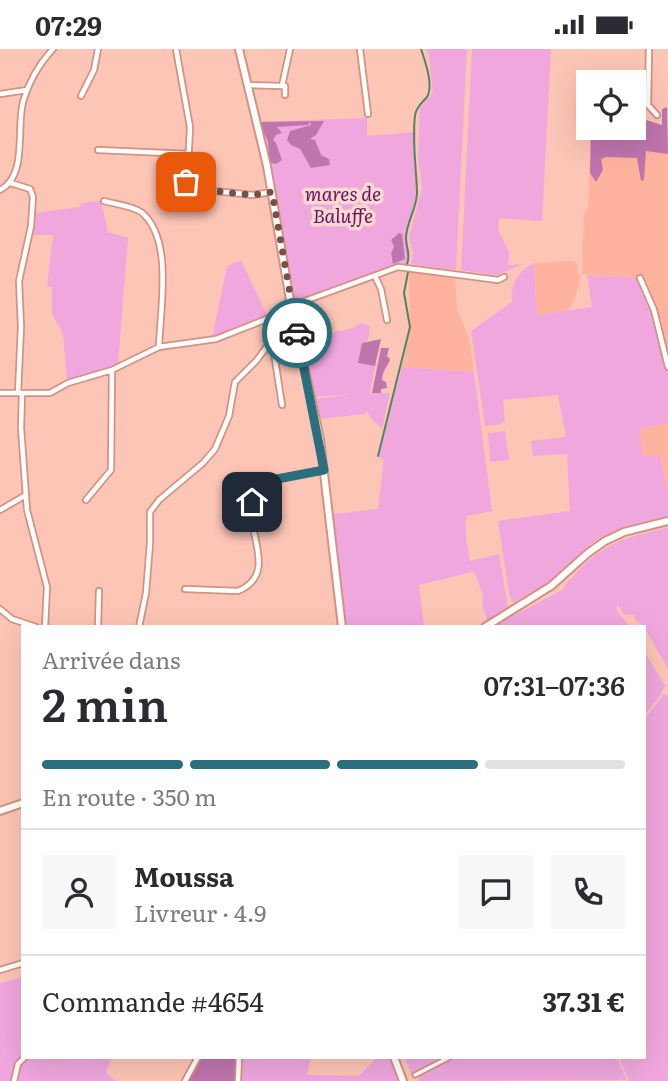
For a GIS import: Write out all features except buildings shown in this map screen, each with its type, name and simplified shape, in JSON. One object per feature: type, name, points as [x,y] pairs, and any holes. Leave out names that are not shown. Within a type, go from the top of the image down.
[{"type":"street","points":[[0,190],[10,183],[16,171],[20,117],[33,73],[53,49]]},
{"type":"street","points":[[81,96],[94,70],[98,49]]},
{"type":"street","points":[[176,49],[190,127],[186,182],[190,188],[253,195],[272,192]]},
{"type":"street","points":[[239,49],[272,192],[324,470],[342,625]]},
{"type":"street","points":[[282,86],[290,49]]},
{"type":"street","points":[[360,49],[368,114]]},
{"type":"street","points":[[649,49],[648,105],[657,115]]},
{"type":"street","points":[[249,85],[285,86],[285,95]]},
{"type":"street","points":[[0,94],[27,90]]},
{"type":"street","points":[[98,150],[189,154]]},
{"type":"street","points":[[10,183],[30,189],[33,197],[31,226],[19,278],[20,393],[27,510],[47,587],[45,625]]},
{"type":"street","points":[[104,201],[139,211],[158,236],[162,255],[159,347]]},
{"type":"street","points":[[0,393],[50,393],[68,383],[111,370],[159,347],[216,339],[292,307],[404,267],[498,280],[504,277]]},
{"type":"street","points":[[375,277],[381,289],[387,320]]},
{"type":"street","points":[[640,278],[654,310],[668,367]]},
{"type":"street","points":[[139,625],[146,593],[150,512],[159,500],[212,454],[229,416],[235,382],[257,361],[279,330],[283,313]]},
{"type":"street","points":[[264,320],[274,324],[279,330]]},
{"type":"street","points":[[268,345],[274,353],[282,405]]},
{"type":"street","points":[[86,499],[111,470],[111,370]]},
{"type":"street","points":[[184,589],[243,589],[254,577],[258,567],[259,549],[251,513],[252,502],[277,479],[324,470]]},
{"type":"street","points":[[0,510],[26,495]]},
{"type":"street","points":[[488,625],[551,586],[604,542],[624,532],[668,523]]},
{"type":"street","points":[[98,625],[99,591]]},
{"type":"street","points":[[0,609],[12,619],[30,625]]},
{"type":"street","points":[[0,811],[21,804]]},
{"type":"street","points":[[0,970],[21,964]]},
{"type":"street","points":[[14,1081],[18,1064],[22,1059]]},
{"type":"street","points":[[185,1081],[197,1059]]},
{"type":"street","points":[[238,1081],[239,1059]]},
{"type":"street","points":[[395,1059],[403,1081]]},
{"type":"street","points":[[415,1075],[445,1059]]},
{"type":"shaded area","points":[[667,107],[668,154],[646,151],[644,180],[641,181],[637,158],[601,159],[603,170],[596,182],[590,173],[591,140],[646,140],[646,120],[662,125],[662,109]]},
{"type":"shaded area","points":[[324,121],[316,135],[310,139],[315,140],[321,155],[329,159],[330,165],[311,168],[300,149],[287,140],[290,131],[311,125],[310,122],[308,125],[277,127],[282,133],[276,135],[273,140],[282,160],[276,164],[269,162],[268,141],[258,122]]},
{"type":"shaded area","points":[[591,140],[642,140],[668,144],[668,358],[642,279],[582,274],[584,213],[588,207]]},
{"type":"shaded area","points":[[399,233],[402,234],[405,259],[393,264],[391,253],[394,247],[391,240]]},
{"type":"shaded area","points":[[573,261],[578,265],[577,273],[581,275],[571,307],[567,311],[537,315],[534,263]]},
{"type":"shaded area","points":[[409,271],[455,279],[457,309],[469,338],[474,372],[402,367],[410,328]]},
{"type":"shaded area","points":[[381,339],[375,366],[358,363],[362,343]]},
{"type":"shaded area","points":[[381,348],[389,348],[387,356],[390,359],[382,380],[386,382],[387,388],[381,389],[381,393],[372,393]]},
{"type":"shaded area","points":[[668,423],[668,496],[660,455],[643,456],[639,429]]},
{"type":"shaded area","points":[[201,1059],[237,1059],[236,1081],[189,1081]]},
{"type":"green space","points":[[426,49],[467,49],[456,270],[411,264],[413,253],[409,237],[422,188],[418,158],[420,108],[433,92]]},
{"type":"green space","points":[[472,49],[551,49],[542,221],[499,218],[498,230],[509,252],[508,265],[523,264],[497,275],[461,270]]},
{"type":"green space","name":"mares de Baluffe","points":[[367,118],[367,136],[416,132],[414,160],[417,192],[406,238],[410,259],[404,266],[393,267],[294,303],[258,122]]},
{"type":"green space","points":[[101,201],[108,232],[128,238],[118,364],[67,381],[63,333],[52,314],[52,287],[47,286],[53,235],[32,235],[34,213],[80,207],[81,203]]},
{"type":"green space","points":[[241,260],[267,315],[212,338],[227,266]]},
{"type":"green space","points":[[534,263],[537,315],[592,307],[587,275],[638,278],[654,314],[656,333],[668,374],[668,423],[639,429],[643,456],[660,455],[668,496],[668,517],[626,527],[599,538],[557,577],[513,603],[509,593],[498,521],[570,511],[567,454],[533,456],[531,441],[566,437],[558,395],[503,400],[505,421],[485,426],[471,331],[512,302],[512,289],[516,279]]},
{"type":"green space","points":[[362,323],[370,327],[368,340],[362,343],[359,363],[375,366],[370,393],[390,393],[382,429],[367,411],[365,414],[319,419],[316,399],[351,394],[314,397],[302,340]]},
{"type":"green space","points":[[402,367],[474,372],[492,511],[467,516],[466,538],[470,561],[499,554],[508,607],[481,625],[487,619],[482,604],[483,595],[475,573],[472,572],[419,585],[424,625],[345,625],[333,514],[378,509],[384,460],[378,456]]},
{"type":"green space","points":[[505,431],[509,460],[490,462],[488,433]]},
{"type":"green space","points":[[668,528],[668,669],[646,630],[646,625],[637,623],[634,615],[624,615],[618,605],[616,610],[628,625],[496,625],[562,590],[597,554],[618,542]]},
{"type":"green space","points":[[646,654],[665,685],[646,714]]},
{"type":"green space","points":[[664,694],[668,696],[668,1081],[629,1081],[620,1059],[646,1059],[646,717]]},
{"type":"green space","points":[[21,978],[21,1059],[111,1059],[106,1072],[115,1081],[0,1081],[0,983]]},
{"type":"green space","points":[[241,1059],[311,1059],[307,1075],[359,1076],[375,1059],[391,1059],[398,1081],[240,1081]]},
{"type":"green space","points":[[405,1059],[442,1059],[412,1075]]},
{"type":"green space","points":[[452,1059],[617,1059],[627,1080],[419,1081],[418,1076]]},
{"type":"waterway","points":[[407,264],[407,232],[417,197],[415,115],[427,97],[430,86],[421,49]]},
{"type":"waterway","points":[[378,456],[410,327],[404,293],[408,272]]},
{"type":"way so far","points":[[186,182],[188,187],[195,189],[253,195],[272,192],[297,333]]},
{"type":"route","points":[[252,502],[277,479],[324,470],[297,333]]}]
